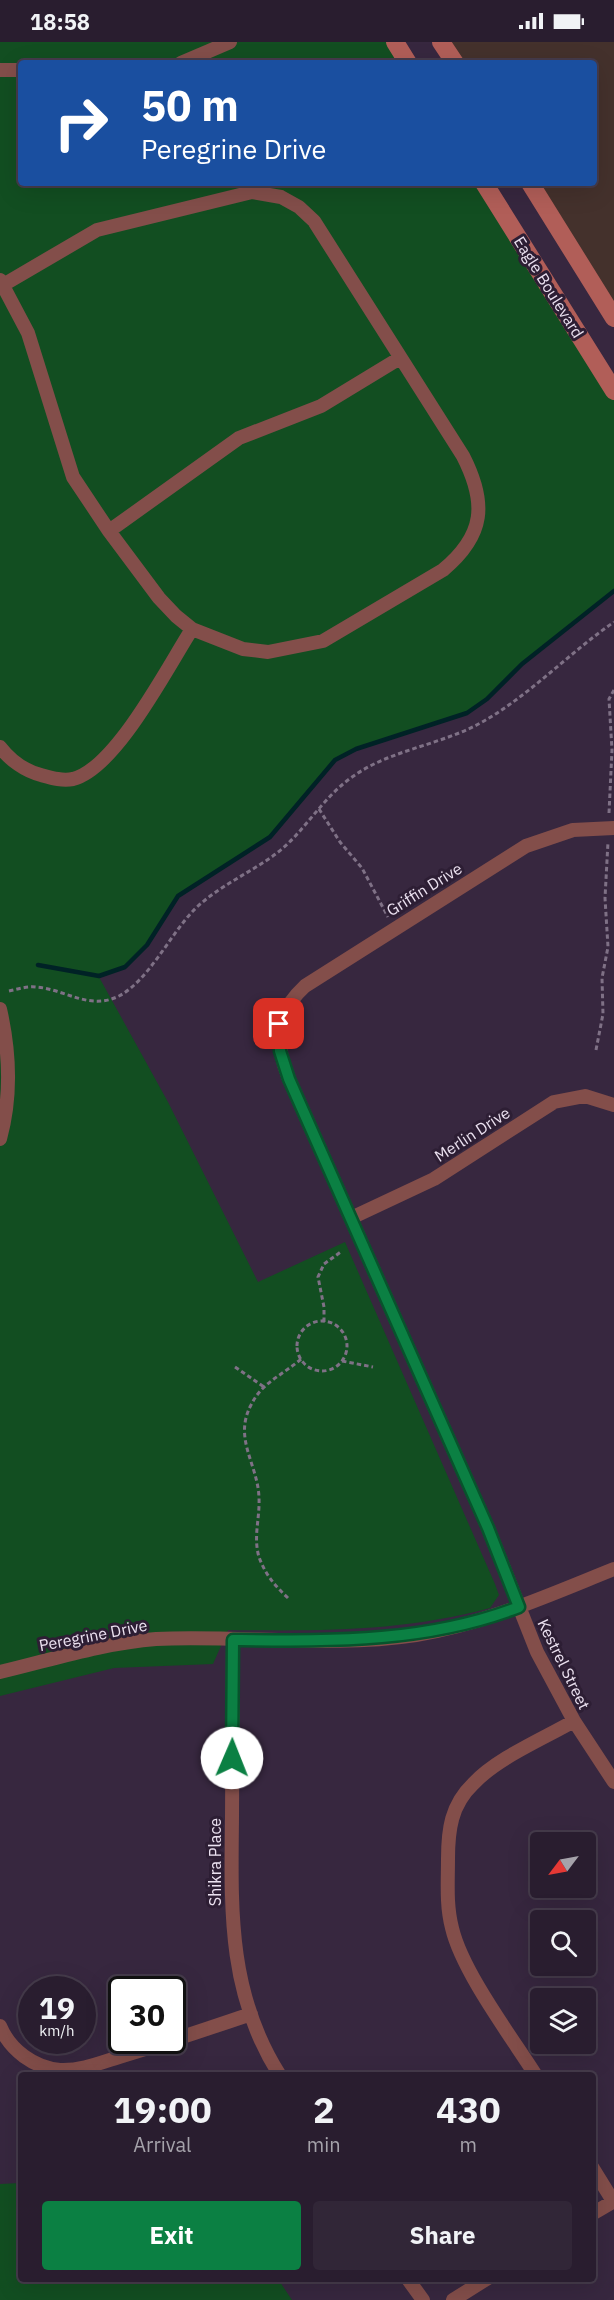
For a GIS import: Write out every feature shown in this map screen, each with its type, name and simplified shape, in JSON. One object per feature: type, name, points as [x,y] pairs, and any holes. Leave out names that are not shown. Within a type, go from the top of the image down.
[{"type":"street","points":[[188,60],[230,42]]},
{"type":"street","points":[[395,42],[406,60]]},
{"type":"street","points":[[441,42],[452,60]]},
{"type":"street","points":[[0,70],[18,70]]},
{"type":"street","name":"Eagle Boulevard","points":[[486,186],[614,391]]},
{"type":"street","points":[[532,186],[614,318]]},
{"type":"street","points":[[252,192],[266,192],[281,196],[299,207],[314,221],[400,358],[463,456],[475,484],[479,495],[474,537],[460,556],[443,570],[344,631],[323,641],[296,648],[268,652],[243,649],[192,630],[159,598],[109,531],[73,477],[63,453],[39,363],[16,308],[2,283],[97,230],[252,192]]},
{"type":"street","points":[[109,531],[239,438],[321,406],[400,358]]},
{"type":"street","points":[[0,747],[19,765],[45,777],[72,779],[87,773],[113,752],[192,630]]},
{"type":"street","name":"Griffin Drive","points":[[279,1024],[289,1003],[314,979],[512,854],[555,834],[592,828],[611,822]]},
{"type":"street","points":[[0,1009],[9,1074],[6,1118],[0,1139]]},
{"type":"street","name":"Kestrel Street","points":[[279,1024],[278,1036],[284,1066],[488,1528],[537,1652],[573,1721],[614,1782]]},
{"type":"street","name":"Merlin Drive","points":[[351,1218],[434,1179],[554,1102],[585,1096],[614,1105]]},
{"type":"street","name":"Peregrine Drive","points":[[0,1672],[140,1641],[349,1640],[394,1637],[463,1625],[519,1607],[614,1569]]},
{"type":"street","name":"Shikra Place","points":[[233,1640],[232,1916],[235,1955],[251,2014],[278,2072]]},
{"type":"street","points":[[534,2072],[468,1968],[456,1944],[447,1900],[448,1836],[453,1813],[472,1784],[490,1769],[573,1721]]},
{"type":"street","points":[[0,2026],[9,2041],[28,2060],[62,2070],[90,2066],[161,2045],[251,2014]]},
{"type":"street","points":[[596,2173],[614,2201],[596,2212]]},
{"type":"street","points":[[410,2282],[423,2300]]},
{"type":"street","points":[[453,2300],[482,2282]]},
{"type":"path","points":[[9,991],[39,987],[94,1002],[118,996],[136,983],[195,909],[283,848],[346,781],[374,763],[468,730],[500,711],[584,643],[614,622]]},
{"type":"path","points":[[611,822],[612,750],[609,699],[614,690]]},
{"type":"path","points":[[319,809],[340,842],[362,868],[388,917]]},
{"type":"path","points":[[596,1050],[603,1014],[602,978],[608,947],[605,898],[608,842]]},
{"type":"path","points":[[324,1322],[324,1306],[318,1277],[324,1264],[342,1251]]},
{"type":"path","points":[[324,1322],[338,1328],[344,1334],[347,1351],[342,1361],[331,1370],[314,1370],[301,1359],[297,1345],[299,1337],[309,1325],[324,1322]]},
{"type":"path","points":[[288,1598],[269,1578],[258,1555],[256,1530],[259,1496],[243,1439],[246,1416],[264,1387],[301,1359]]},
{"type":"path","points":[[342,1361],[374,1367]]},
{"type":"path","points":[[235,1367],[264,1387]]},
{"type":"shaded area","points":[[441,42],[614,42],[614,318],[532,186],[597,186],[597,60],[453,60]]},
{"type":"green space","points":[[0,42],[395,42],[406,60],[18,60],[18,186],[485,186],[614,394],[614,591],[522,664],[487,699],[467,713],[356,749],[335,760],[270,837],[178,896],[147,945],[125,967],[99,977],[168,1102],[258,1282],[345,1242],[499,1595],[490,1608],[424,1622],[328,1630],[228,1630],[213,1664],[114,1668],[0,1696]]},
{"type":"green space","points":[[18,2183],[18,2282],[280,2282],[292,2300],[0,2300],[0,2184]]},
{"type":"waterway","points":[[38,965],[99,976],[125,967],[147,945],[178,896],[270,837],[335,760],[356,749],[467,713],[487,699],[522,664],[614,591]]},
{"type":"route","points":[[232,1758],[233,1640],[349,1640],[394,1637],[463,1625],[519,1607],[488,1528],[289,1079],[280,1051],[279,1024]]}]
